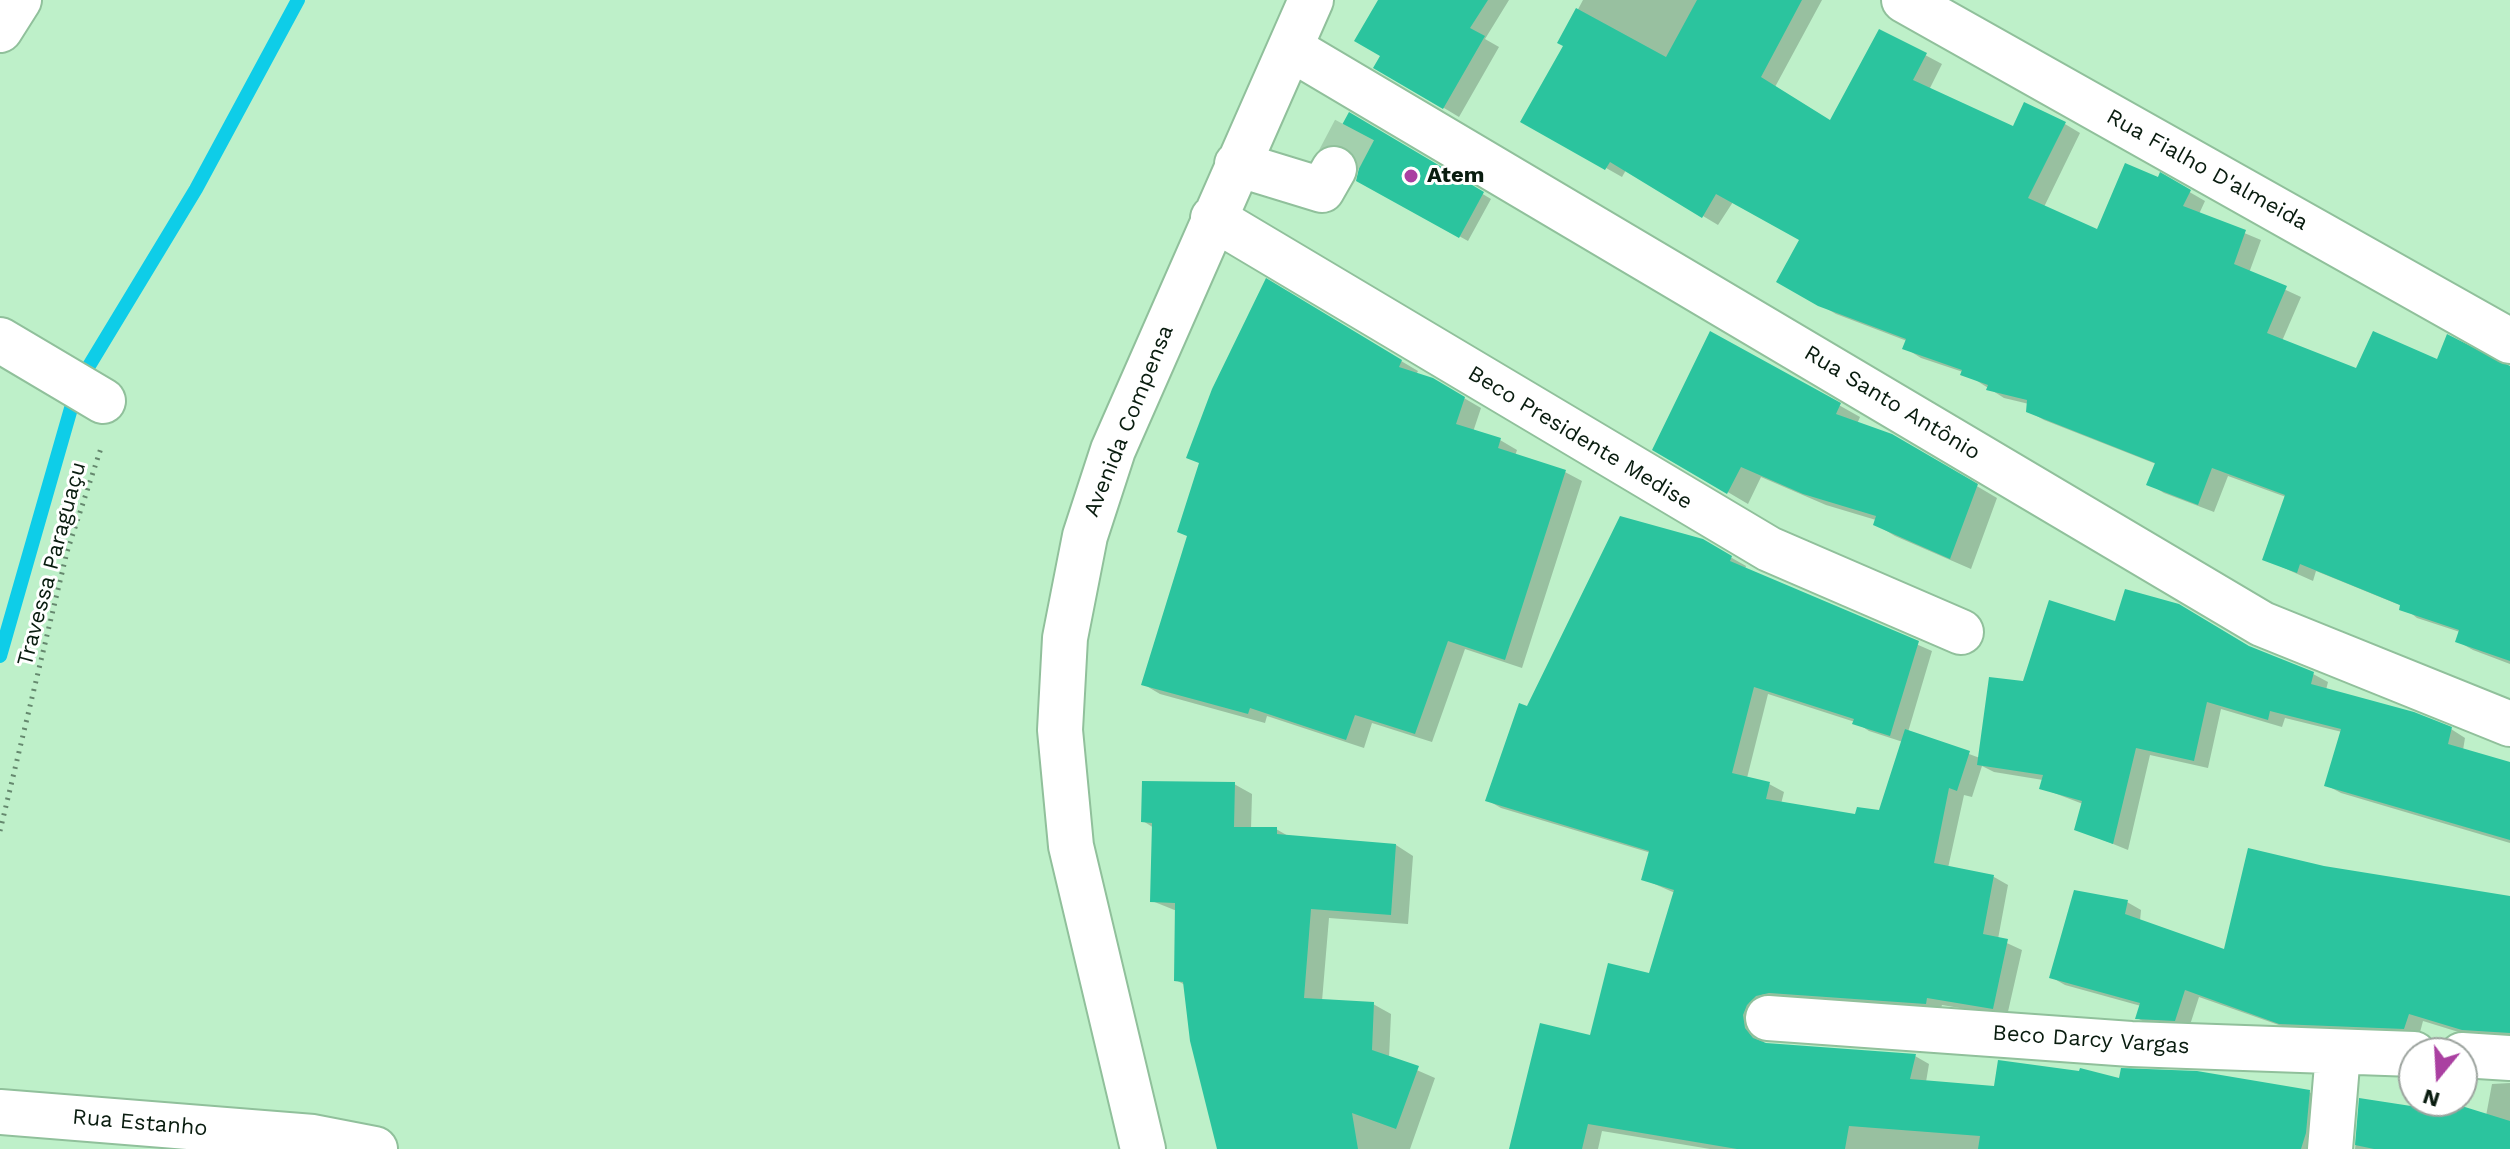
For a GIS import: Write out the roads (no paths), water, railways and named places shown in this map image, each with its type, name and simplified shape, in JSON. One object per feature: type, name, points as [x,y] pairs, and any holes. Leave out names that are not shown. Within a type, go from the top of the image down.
[{"type":"street","points":[[0,30],[19,0]]},
{"type":"street","name":"Avenida Compensa","points":[[1143,1149],[1071,846],[1060,730],[1065,638],[1085,536],[1113,450],[1311,0]]},
{"type":"street","name":"Rua Fialho D'almeida","points":[[1904,0],[2510,341]]},
{"type":"street","name":"Rua Santo Antônio","points":[[1290,48],[1367,104],[2262,624],[2510,724]]},
{"type":"street","points":[[1237,164],[1322,190],[1334,169]]},
{"type":"street","name":"Beco Presidente Medise","points":[[1213,218],[1769,549],[1961,632]]},
{"type":"street","points":[[0,340],[103,401]]},
{"type":"street","name":"Beco Darcy Vargas","points":[[1768,1018],[2131,1044],[2398,1054]]},
{"type":"street","points":[[2330,1149],[2338,1053]]},
{"type":"street","points":[[2478,1056],[2510,1058]]},
{"type":"street","name":"Rua Estanho","points":[[0,1112],[313,1137],[375,1149]]},
{"type":"waterway","points":[[0,656],[78,384],[196,189],[298,0]]},
{"type":"tunnel","points":[[1334,169],[1363,114]]},
{"type":"place","name":"Atem","points":[[1411,176]]}]
